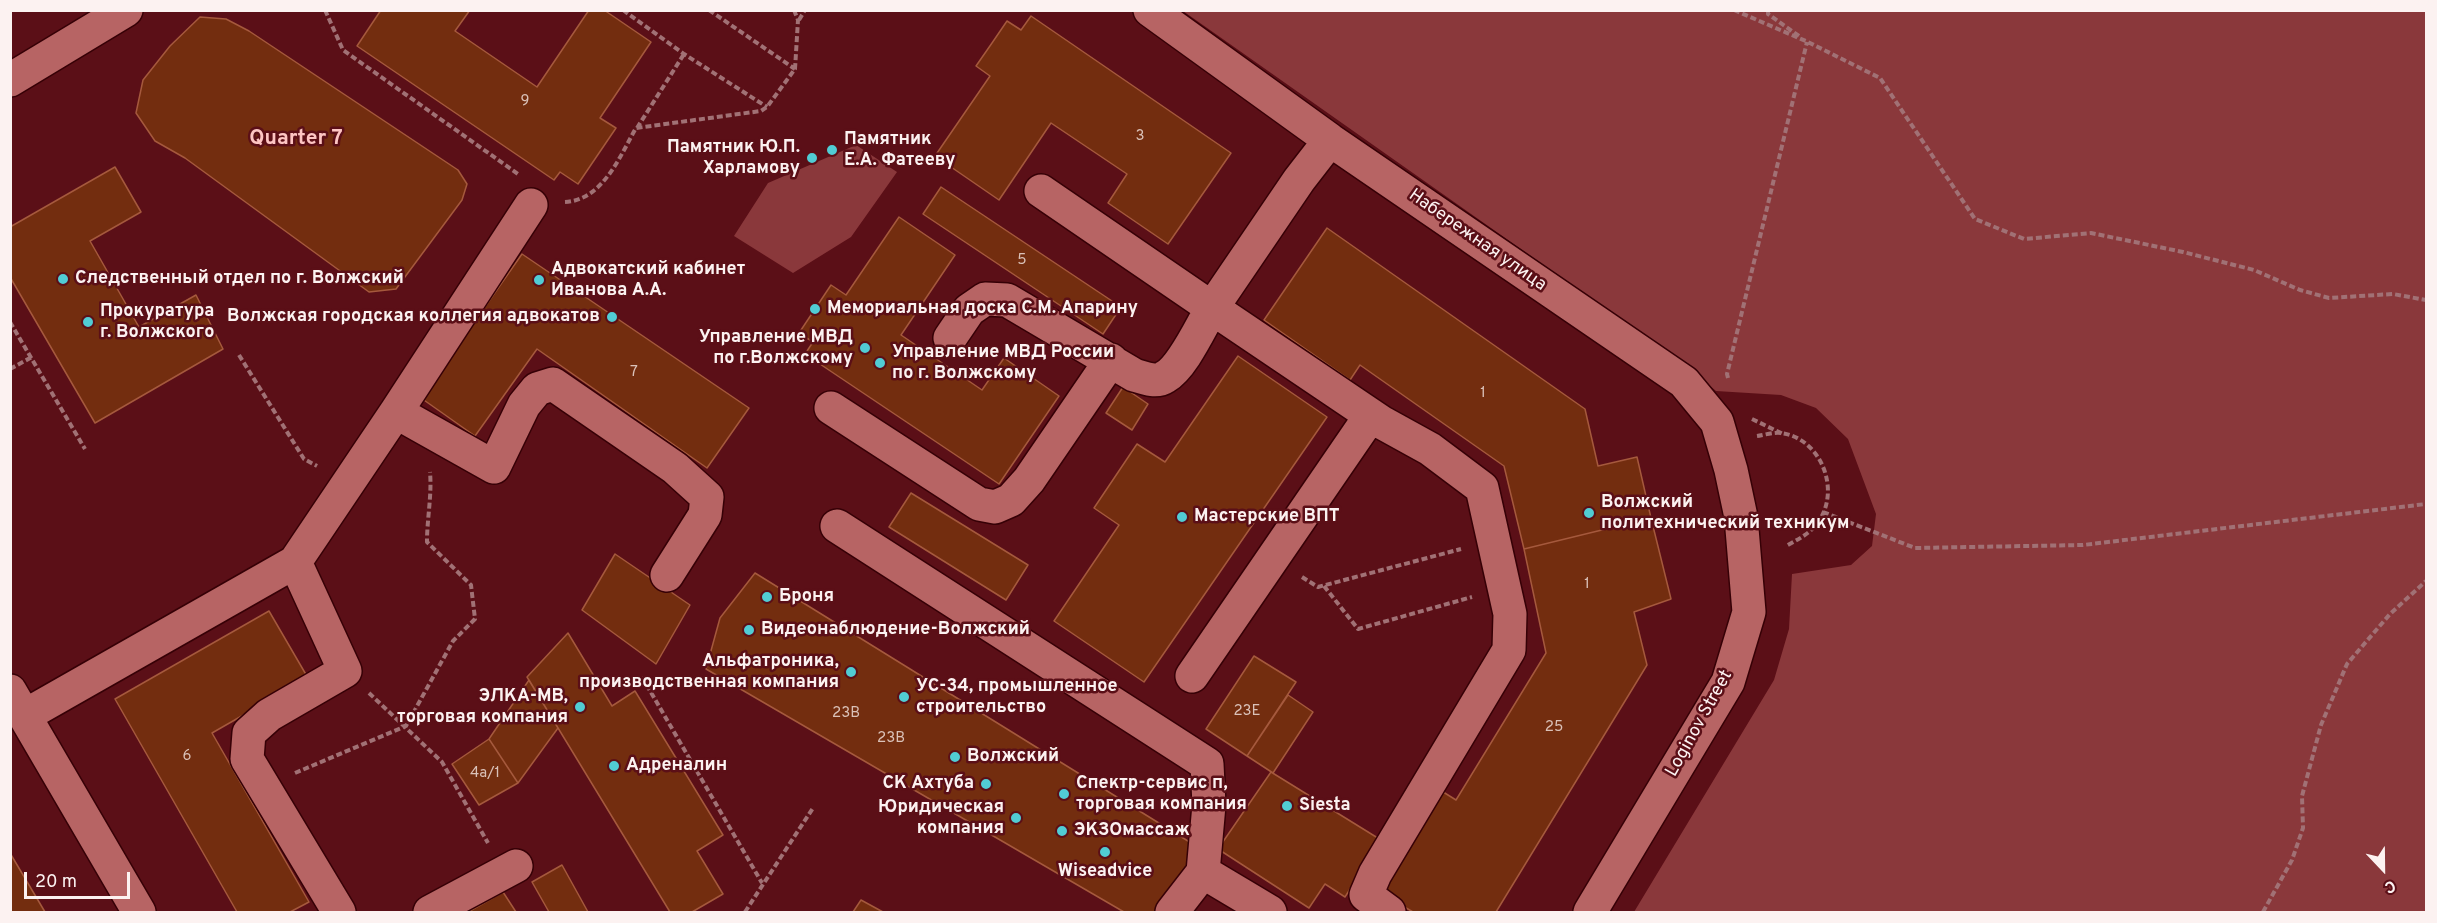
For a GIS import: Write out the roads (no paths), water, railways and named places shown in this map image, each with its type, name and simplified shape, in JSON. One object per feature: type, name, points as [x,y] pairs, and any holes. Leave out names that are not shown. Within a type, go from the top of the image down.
[{"type":"street","points":[[15,80],[126,10]]},
{"type":"street","name":"Набережная улица","points":[[1150,10],[1330,140],[1684,382],[1717,422],[1741,517]]},
{"type":"street","points":[[950,338],[969,310],[985,299],[1007,300],[1134,375],[1149,380],[1164,378],[1176,369],[1212,308],[1299,180],[1330,140]]},
{"type":"street","points":[[1041,191],[1371,415],[1430,449],[1482,488],[1510,614],[1509,650],[1375,874],[1366,895],[1389,912]]},
{"type":"street","points":[[139,912],[15,701],[295,562],[539,195]]},
{"type":"street","points":[[831,408],[978,504],[995,507],[1011,500],[1029,480],[1111,360]]},
{"type":"street","points":[[396,412],[494,467],[524,405],[537,389],[553,384],[563,390],[675,468],[706,497],[705,515],[667,575]]},
{"type":"street","points":[[1192,676],[1371,415]]},
{"type":"street","name":"Loginov Street","points":[[1590,912],[1728,682],[1749,612],[1741,517]]},
{"type":"street","points":[[837,526],[1207,764],[1209,805],[1203,872],[1172,912]]},
{"type":"street","points":[[295,562],[345,671],[269,715],[249,733],[247,759],[339,912]]},
{"type":"street","points":[[430,912],[516,866]]},
{"type":"street","points":[[1203,872],[1270,912]]},
{"type":"place","name":"Памятник Е.А. Фатееву","points":[[832,150]]},
{"type":"place","name":"Памятник Ю.П. Харламову","points":[[812,158]]},
{"type":"place","name":"Следственный отдел по г. Волжский","points":[[63,279]]},
{"type":"place","name":"Адвокатский кабинет Иванова А.А.","points":[[539,280]]},
{"type":"place","name":"Мемориальная доска С.М. Апарину","points":[[815,309]]},
{"type":"place","name":"Волжская городская коллегия адвокатов","points":[[612,317]]},
{"type":"place","name":"Прокуратура г. Волжского","points":[[88,322]]},
{"type":"place","name":"Управление МВД по г.Волжскому","points":[[865,348]]},
{"type":"place","name":"Управление МВД России по г. Волжскому","points":[[880,363]]},
{"type":"place","name":"Волжский политехнический техникум","points":[[1589,513]]},
{"type":"place","name":"Мастерские ВПТ","points":[[1182,517]]},
{"type":"place","name":"Броня","points":[[767,597]]},
{"type":"place","name":"Видеонаблюдение-Волжский","points":[[749,630]]},
{"type":"place","name":"Альфатроника, производственная компания","points":[[851,672]]},
{"type":"place","name":"УС-34, промышленное строительство","points":[[904,697]]},
{"type":"place","name":"ЭЛКА-МВ, торговая компания","points":[[580,707]]},
{"type":"place","name":"Волжский","points":[[955,757]]},
{"type":"place","name":"Адреналин","points":[[614,766]]},
{"type":"place","name":"СК Ахтуба","points":[[986,784]]},
{"type":"place","name":"Спектр-сервис п, торговая компания","points":[[1064,794]]},
{"type":"place","name":"Siesta","points":[[1287,806]]},
{"type":"place","name":"Юридическая компания","points":[[1016,818]]},
{"type":"place","name":"ЭКЗОмассаж","points":[[1062,831]]},
{"type":"place","name":"Wiseadvice","points":[[1105,852]]},
{"type":"district","name":"Quarter 7","points":[[296,140]]}]
